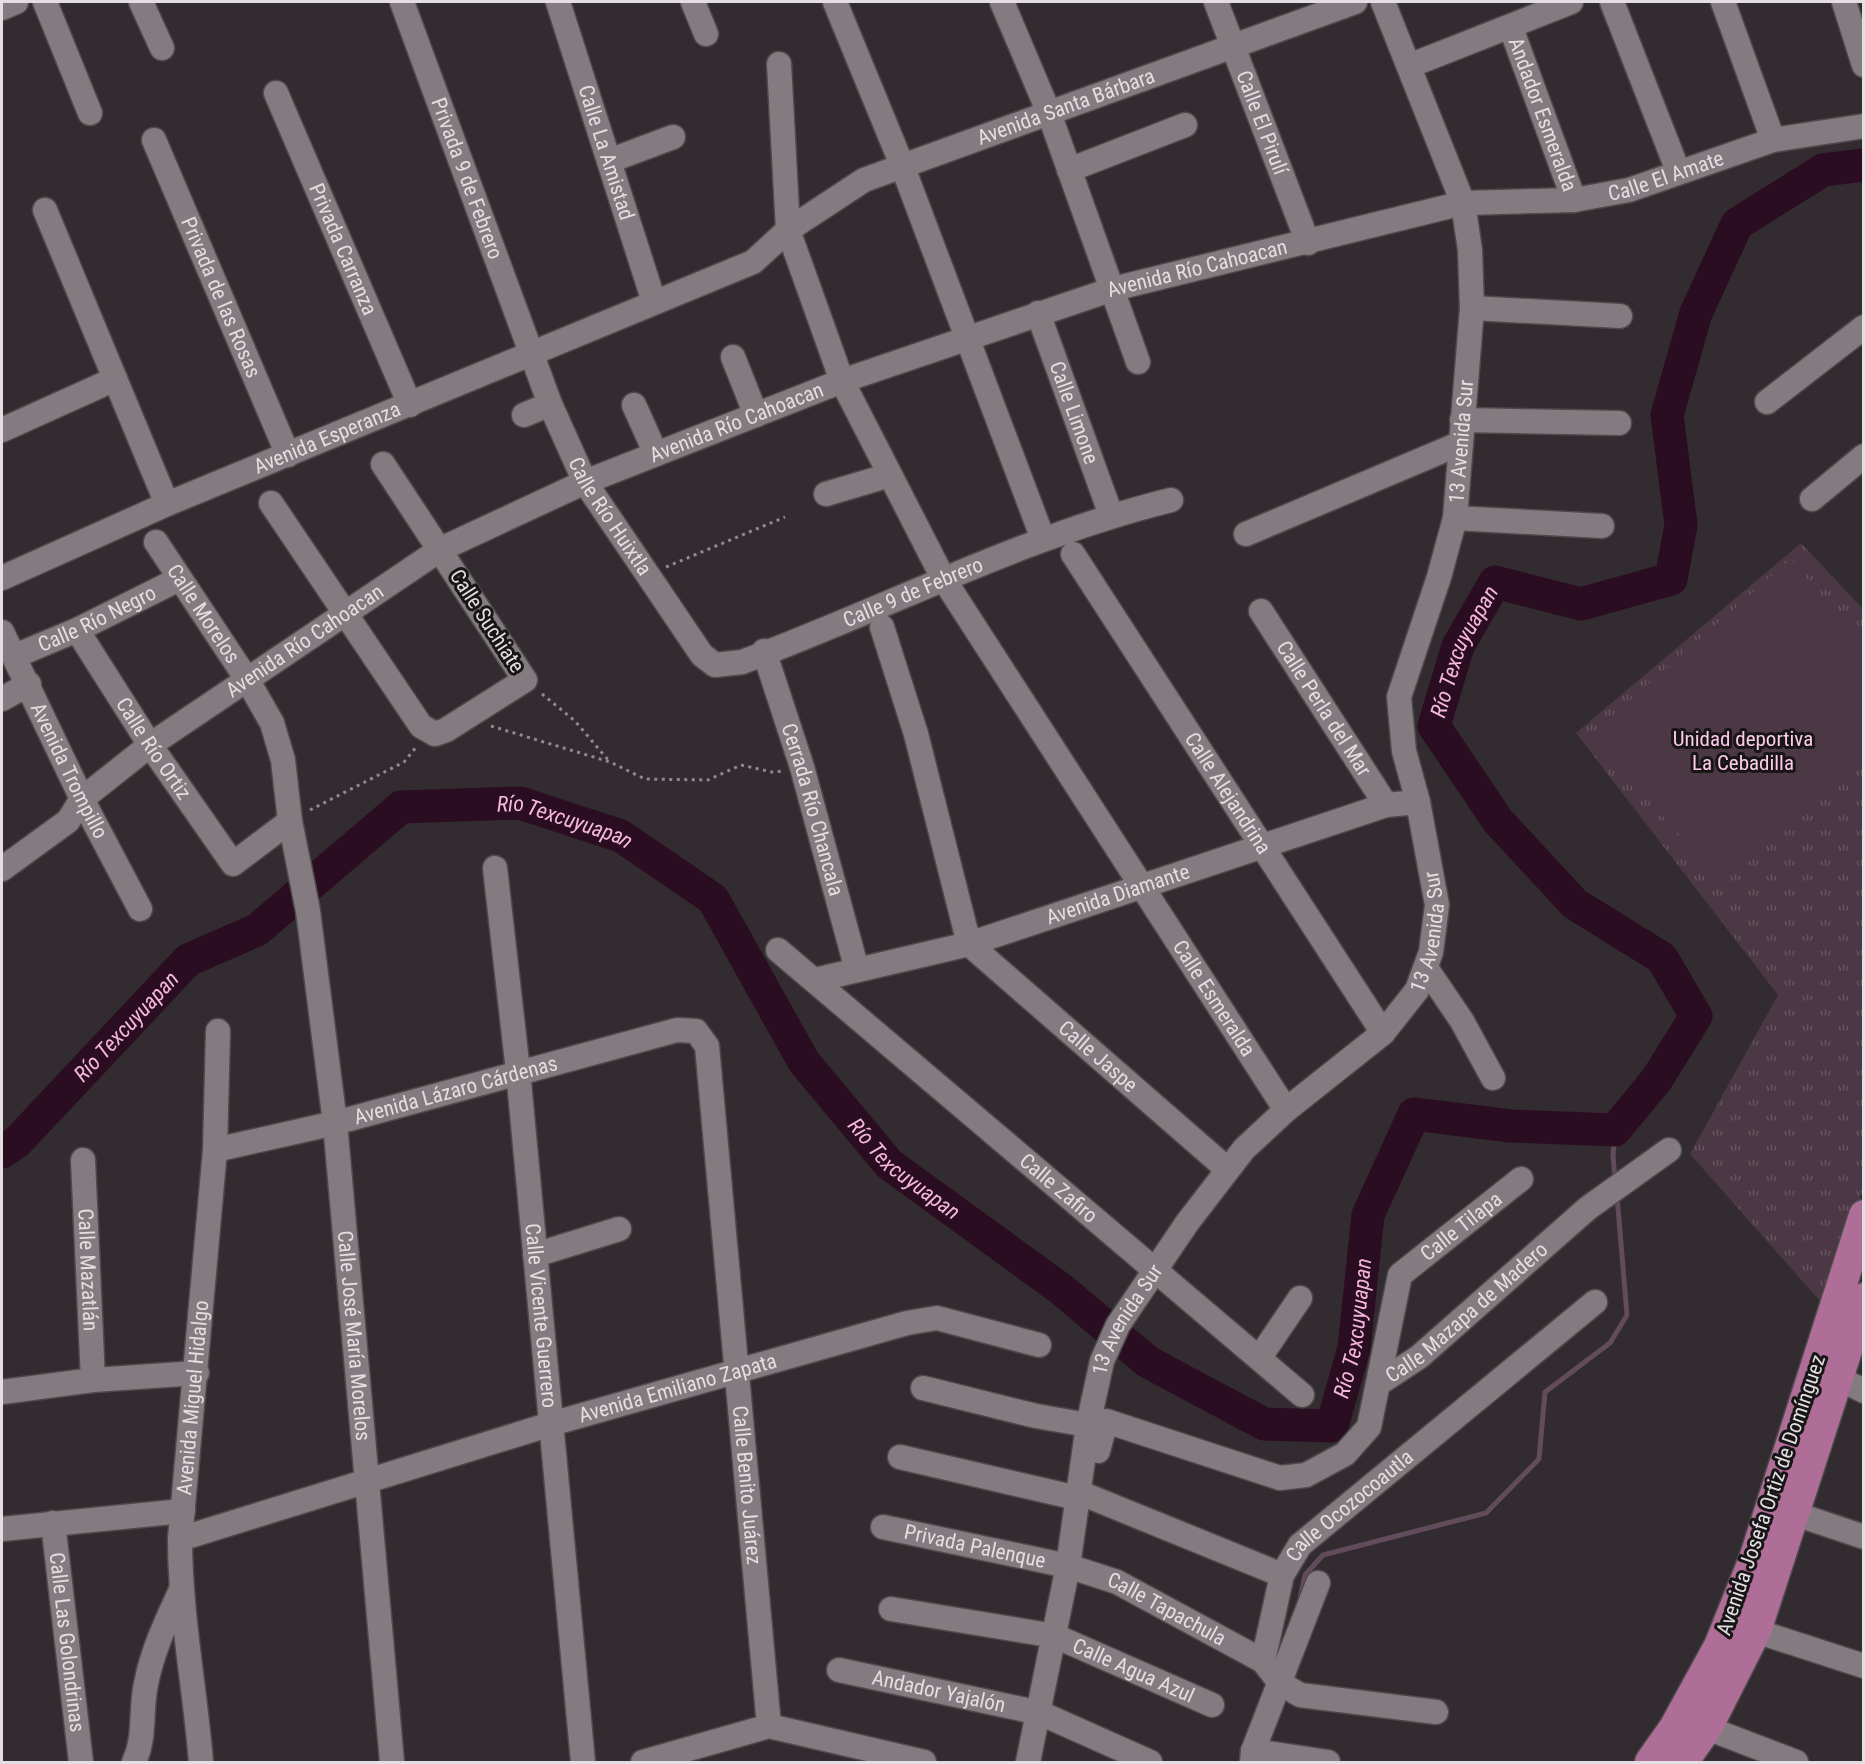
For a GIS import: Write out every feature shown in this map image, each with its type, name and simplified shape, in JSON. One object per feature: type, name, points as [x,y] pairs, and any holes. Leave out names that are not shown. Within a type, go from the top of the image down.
[{"type":"main road","name":"Avenida Josefa Ortiz de Domínguez","points":[[1683,1762],[1707,1728],[1756,1631],[1783,1510],[1863,1215]]},
{"type":"main road","name":"Avenida Josefa Ortiz de Domínguez","points":[[1650,1762],[1674,1728],[1719,1646],[1754,1559],[1851,1384],[1863,1298]]},
{"type":"street","points":[[2,8],[16,2]]},
{"type":"street","points":[[45,2],[90,113]]},
{"type":"street","points":[[141,2],[162,48]]},
{"type":"street","name":"Privada 9 de Febrero","points":[[402,2],[532,354]]},
{"type":"street","name":"Calle La Amistad","points":[[558,2],[654,302]]},
{"type":"street","points":[[693,2],[706,34]]},
{"type":"street","points":[[836,2],[968,336],[1043,540]]},
{"type":"street","points":[[1002,2],[1049,113],[1138,362]]},
{"type":"street","name":"Calle El Pirulí","points":[[1216,2],[1308,243]]},
{"type":"street","name":"Avenida Santa Bárbara","points":[[654,302],[753,262],[788,230],[864,180],[1355,2]]},
{"type":"street","name":"13 Avenida Sur","points":[[1028,1762],[1040,1713],[1097,1423],[1102,1361],[1118,1325],[1227,1169],[1244,1149],[1286,1110],[1383,1033],[1417,990],[1426,968],[1437,905],[1418,802],[1404,751],[1399,697],[1439,577],[1455,518],[1472,308],[1470,250],[1463,202],[1383,2]]},
{"type":"street","points":[[1409,66],[1511,28],[1571,2]]},
{"type":"street","points":[[1612,2],[1678,171]]},
{"type":"street","points":[[1723,2],[1773,140]]},
{"type":"street","points":[[1844,2],[1863,65]]},
{"type":"street","name":"Andador Esmeralda","points":[[1511,28],[1575,200]]},
{"type":"street","name":"Calle Esmeralda","points":[[780,64],[788,230],[842,381],[943,578],[1140,888],[1286,1110]]},
{"type":"street","name":"Privada Carranza","points":[[276,93],[410,405]]},
{"type":"street","points":[[1069,170],[1185,125]]},
{"type":"street","name":"Calle El Amate","points":[[1463,202],[1575,200],[1629,190],[1678,171],[1773,140],[1863,126]]},
{"type":"street","points":[[609,161],[673,137]]},
{"type":"street","name":"Privada de las Rosas","points":[[154,140],[288,455]]},
{"type":"street","name":"Avenida Río Cahoacan","points":[[2,869],[68,821],[82,799],[150,745],[441,549],[585,482],[842,381],[968,336],[1113,289],[1308,243],[1463,202]]},
{"type":"street","points":[[45,210],[167,504]]},
{"type":"street","name":"Avenida Esperanza","points":[[2,578],[167,504],[654,302]]},
{"type":"street","points":[[1472,308],[1620,316]]},
{"type":"street","name":"Calle Limone","points":[[1038,313],[1111,515]]},
{"type":"street","points":[[1767,402],[1863,327]]},
{"type":"street","name":"Calle Río Huixtla","points":[[532,354],[550,404],[585,482],[702,655],[715,664]]},
{"type":"street","points":[[732,357],[756,415]]},
{"type":"street","points":[[2,430],[115,379]]},
{"type":"street","points":[[524,415],[550,404]]},
{"type":"street","points":[[634,405],[657,454]]},
{"type":"street","points":[[1246,534],[1462,431],[1619,423]]},
{"type":"street","points":[[1812,499],[1863,456]]},
{"type":"street","name":"Calle Suchiate","points":[[383,464],[525,680]]},
{"type":"street","points":[[826,494],[890,475]]},
{"type":"street","name":"Calle 9 de Febrero","points":[[715,664],[742,662],[943,578],[1043,540],[1111,515],[1171,500]]},
{"type":"street","points":[[271,503],[344,615],[421,726],[435,734],[465,719],[525,680]]},
{"type":"street","points":[[1455,518],[1602,526]]},
{"type":"street","name":"Calle Morelos","points":[[156,542],[248,681],[272,723],[283,760],[290,820],[308,911]]},
{"type":"street","name":"Calle Alejandrina","points":[[1073,554],[1383,1033]]},
{"type":"street","name":"Calle Río Negro","points":[[15,656],[76,630],[179,579]]},
{"type":"street","name":"Calle Perla del Mar","points":[[1261,611],[1386,806]]},
{"type":"street","points":[[882,627],[916,734],[969,944]]},
{"type":"street","name":"Calle Río Ortiz","points":[[76,630],[150,745],[233,864],[290,820]]},
{"type":"street","name":"Avenida Trompillo","points":[[2,632],[29,684],[82,799],[140,909]]},
{"type":"street","name":"Cerrada Río Chancala","points":[[764,651],[802,768],[858,970]]},
{"type":"street","points":[[2,699],[29,684]]},
{"type":"street","name":"Avenida Diamante","points":[[815,980],[969,944],[1386,806],[1418,802]]},
{"type":"street","name":"Calle Vicente Guerrero","points":[[495,868],[518,1071],[583,1762]]},
{"type":"street","name":"Calle José María Morelos","points":[[308,911],[335,1123],[392,1762]]},
{"type":"street","name":"Calle Jaspe","points":[[969,944],[1227,1169]]},
{"type":"street","name":"Calle Zafiro","points":[[778,950],[1302,1395]]},
{"type":"street","points":[[1426,968],[1462,1021],[1493,1078]]},
{"type":"street","name":"Avenida Lázaro Cárdenas","points":[[215,1150],[335,1123],[518,1071],[677,1030],[696,1030]]},
{"type":"street","name":"Calle Benito Juárez","points":[[696,1030],[707,1046],[769,1726]]},
{"type":"street","name":"Avenida Miguel Hidalgo","points":[[201,1762],[196,1698],[180,1592],[180,1539],[197,1372],[215,1150],[218,1031]]},
{"type":"street","name":"Calle Mazapa de Madero","points":[[923,1388],[1036,1416],[1097,1423],[1280,1478],[1306,1475],[1345,1454],[1369,1426],[1378,1384],[1419,1357],[1588,1208],[1669,1150]]},
{"type":"street","name":"Calle Mazatlán","points":[[83,1160],[93,1380]]},
{"type":"street","name":"Calle Tilapa","points":[[1378,1384],[1400,1275],[1521,1179]]},
{"type":"street","points":[[535,1255],[619,1229]]},
{"type":"street","points":[[1260,1357],[1300,1298]]},
{"type":"street","name":"Calle Ocozocoautla","points":[[900,1457],[1082,1497],[1282,1575],[1300,1545],[1595,1302]]},
{"type":"street","name":"Avenida Emiliano Zapata","points":[[180,1539],[551,1424],[736,1370],[937,1318],[1039,1345]]},
{"type":"street","points":[[2,1392],[93,1380],[197,1372]]},
{"type":"street","points":[[1783,1510],[1863,1537]]},
{"type":"street","points":[[2,1529],[183,1511]]},
{"type":"street","name":"Calle Las Golondrinas","points":[[53,1523],[81,1762]]},
{"type":"street","name":"Privada Palenque","points":[[883,1527],[1068,1566]]},
{"type":"street","name":"Calle Tapachula","points":[[1068,1566],[1117,1582],[1263,1660]]},
{"type":"street","points":[[1282,1575],[1263,1660],[1280,1683],[1300,1695],[1436,1712]]},
{"type":"street","points":[[1318,1583],[1253,1757],[1328,1762]]},
{"type":"street","points":[[134,1762],[141,1748],[145,1685],[161,1632],[180,1592]]},
{"type":"street","name":"Calle Agua Azul","points":[[891,1609],[1055,1635],[1212,1705]]},
{"type":"street","points":[[1756,1631],[1863,1666]]},
{"type":"street","name":"Andador Yajalón","points":[[839,1670],[1040,1713],[1150,1762]]},
{"type":"street","points":[[643,1762],[769,1726],[924,1762]]},
{"type":"street","points":[[1707,1728],[1796,1762]]},
{"type":"path","points":[[647,574],[785,517]]},
{"type":"path","name":"Calle Suchiate","points":[[525,680],[575,721],[610,762]]},
{"type":"path","points":[[465,719],[610,762],[645,779],[708,780],[741,765],[772,772],[802,768]]},
{"type":"path","points":[[290,820],[404,762],[421,741],[435,734]]},
{"type":"green space","name":"Unidad deportiva La Cebadilla","points":[[1801,543],[1863,609],[1863,1190],[1820,1301],[1690,1154],[1778,995],[1576,733]]},
{"type":"green space","points":[[1791,559],[1863,646],[1863,749],[1715,876],[1591,734]]},
{"type":"waterway","name":"Río Texcuyuapan","points":[[2,1152],[17,1142],[188,960],[257,930],[401,807],[520,803],[621,836],[713,899],[804,1062],[889,1164],[1061,1289],[1148,1362],[1264,1424],[1332,1426],[1354,1348],[1368,1215],[1414,1114],[1511,1126],[1615,1130],[1657,1079],[1696,1016],[1662,958],[1575,904],[1498,821],[1434,726],[1458,646],[1495,582],[1581,604],[1671,579],[1681,525],[1667,415],[1696,313],[1737,224],[1823,170],[1864,165]]},
{"type":"waterway","points":[[1615,1130],[1613,1155],[1615,1181]]},
{"type":"waterway","points":[[1299,1603],[1305,1575],[1323,1555],[1486,1513],[1539,1459],[1545,1392],[1610,1343],[1627,1315],[1617,1196]]}]
